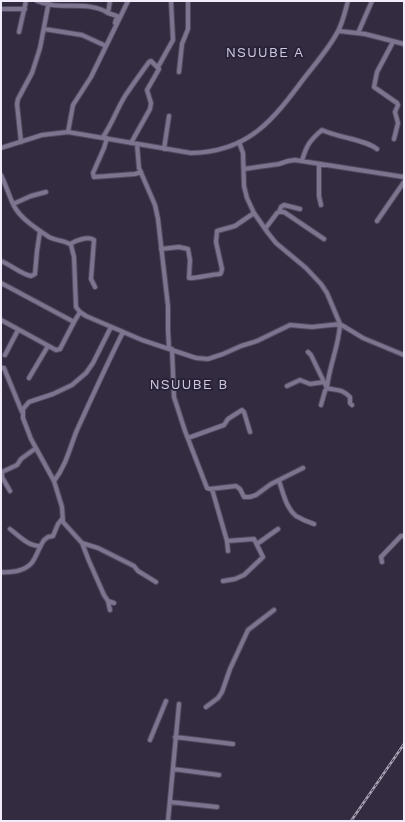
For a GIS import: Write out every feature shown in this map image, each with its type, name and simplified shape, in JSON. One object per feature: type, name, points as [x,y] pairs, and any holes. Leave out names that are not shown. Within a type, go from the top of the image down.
[{"type":"street","points":[[20,32],[26,1]]},
{"type":"street","points":[[37,1],[96,6],[117,16],[113,31]]},
{"type":"street","points":[[108,13],[110,1]]},
{"type":"street","points":[[68,132],[73,105],[91,77],[128,1]]},
{"type":"street","points":[[131,143],[150,109],[151,103],[147,90],[172,40],[170,1]]},
{"type":"street","points":[[179,72],[182,44],[188,29],[188,1]]},
{"type":"street","points":[[1,148],[42,135],[68,132],[191,153],[228,148],[260,130],[279,112],[338,31],[348,1]]},
{"type":"street","points":[[358,33],[372,1]]},
{"type":"street","points":[[21,142],[17,104],[32,73],[40,48],[49,2]]},
{"type":"street","points":[[1,9],[25,9]]},
{"type":"street","points":[[44,29],[82,35],[106,46]]},
{"type":"street","points":[[338,31],[358,33],[404,44]]},
{"type":"street","points":[[393,42],[377,72],[374,88],[398,103],[395,112],[398,123],[394,139]]},
{"type":"street","points":[[141,172],[135,174],[94,177],[93,173],[104,148],[105,138],[125,96],[149,62],[152,62],[158,67]]},
{"type":"street","points":[[164,149],[169,116]]},
{"type":"street","points":[[302,161],[308,144],[312,138],[322,130],[332,135],[371,144],[377,148]]},
{"type":"street","points":[[239,142],[243,153],[245,191],[254,213],[276,242],[306,268],[321,284],[327,293],[340,324],[340,336],[322,405]]},
{"type":"street","points":[[137,144],[138,163],[157,212],[168,306],[168,330],[173,394],[206,487],[212,489],[236,486],[240,488],[244,496],[247,498],[256,495],[279,480],[303,468]]},
{"type":"street","points":[[244,169],[279,164],[292,160],[404,177]]},
{"type":"street","points":[[319,164],[319,196],[321,206]]},
{"type":"street","points":[[1,175],[13,204],[24,218],[40,230],[53,239],[70,244],[83,239],[91,238],[94,240],[91,279],[95,287]]},
{"type":"street","points":[[377,221],[404,182]]},
{"type":"street","points":[[13,204],[31,196],[46,192]]},
{"type":"street","points":[[265,229],[284,205],[300,209]]},
{"type":"street","points":[[279,212],[287,214],[324,239]]},
{"type":"street","points":[[161,249],[180,247],[188,249],[190,260],[188,278],[190,279],[220,274],[222,269],[216,242],[217,231],[235,226],[254,213]]},
{"type":"street","points":[[1,261],[13,266],[27,275],[31,276],[35,274],[40,230]]},
{"type":"street","points":[[70,244],[74,257],[75,302],[76,307],[80,312],[142,340],[196,358],[208,359],[223,354],[257,341],[290,325],[312,327],[340,324],[363,338],[404,355]]},
{"type":"street","points":[[1,283],[74,322]]},
{"type":"street","points":[[1,320],[56,350],[60,349],[80,312]]},
{"type":"street","points":[[110,610],[108,601],[82,543],[64,524],[62,519],[62,507],[54,481],[36,448],[23,418],[23,408],[29,402],[53,394],[72,385],[86,373],[93,363],[111,326]]},
{"type":"street","points":[[5,355],[18,330]]},
{"type":"street","points":[[54,481],[59,475],[67,459],[95,388],[123,332]]},
{"type":"street","points":[[30,378],[48,346]]},
{"type":"street","points":[[308,352],[311,355],[327,388]]},
{"type":"street","points":[[1,368],[4,368],[23,413]]},
{"type":"street","points":[[286,386],[300,380],[310,384],[324,382]]},
{"type":"street","points":[[327,388],[337,389],[347,393],[350,397],[350,403],[352,405]]},
{"type":"street","points":[[188,438],[224,425],[228,419],[242,410],[250,432]]},
{"type":"street","points":[[10,491],[2,477],[2,472],[17,465],[21,459],[36,448]]},
{"type":"street","points":[[279,480],[286,501],[292,512],[298,517],[314,524]]},
{"type":"street","points":[[212,489],[227,541],[228,551]]},
{"type":"street","points":[[1,572],[6,573],[28,568],[40,546],[48,537],[53,536],[62,519]]},
{"type":"street","points":[[10,529],[26,541],[35,546],[40,546]]},
{"type":"street","points":[[257,544],[278,529]]},
{"type":"street","points":[[382,562],[381,558],[383,554],[401,536],[404,536]]},
{"type":"street","points":[[223,581],[235,579],[244,575],[263,557],[254,539],[227,541]]},
{"type":"street","points":[[82,543],[98,548],[134,566],[138,571],[156,582]]},
{"type":"street","points":[[108,601],[114,603]]},
{"type":"street","points":[[206,708],[218,698],[222,692],[230,669],[248,630],[274,610]]},
{"type":"street","points":[[150,740],[166,701]]},
{"type":"street","points":[[168,821],[179,704]]},
{"type":"street","points":[[175,737],[233,744]]},
{"type":"street","points":[[173,769],[219,775]]},
{"type":"street","points":[[170,802],[216,807]]},
{"type":"railway","points":[[351,821],[404,744]]},
{"type":"district","name":"NSUUBE A","points":[[265,52]]},
{"type":"district","name":"NSUUBE B","points":[[189,384]]}]
